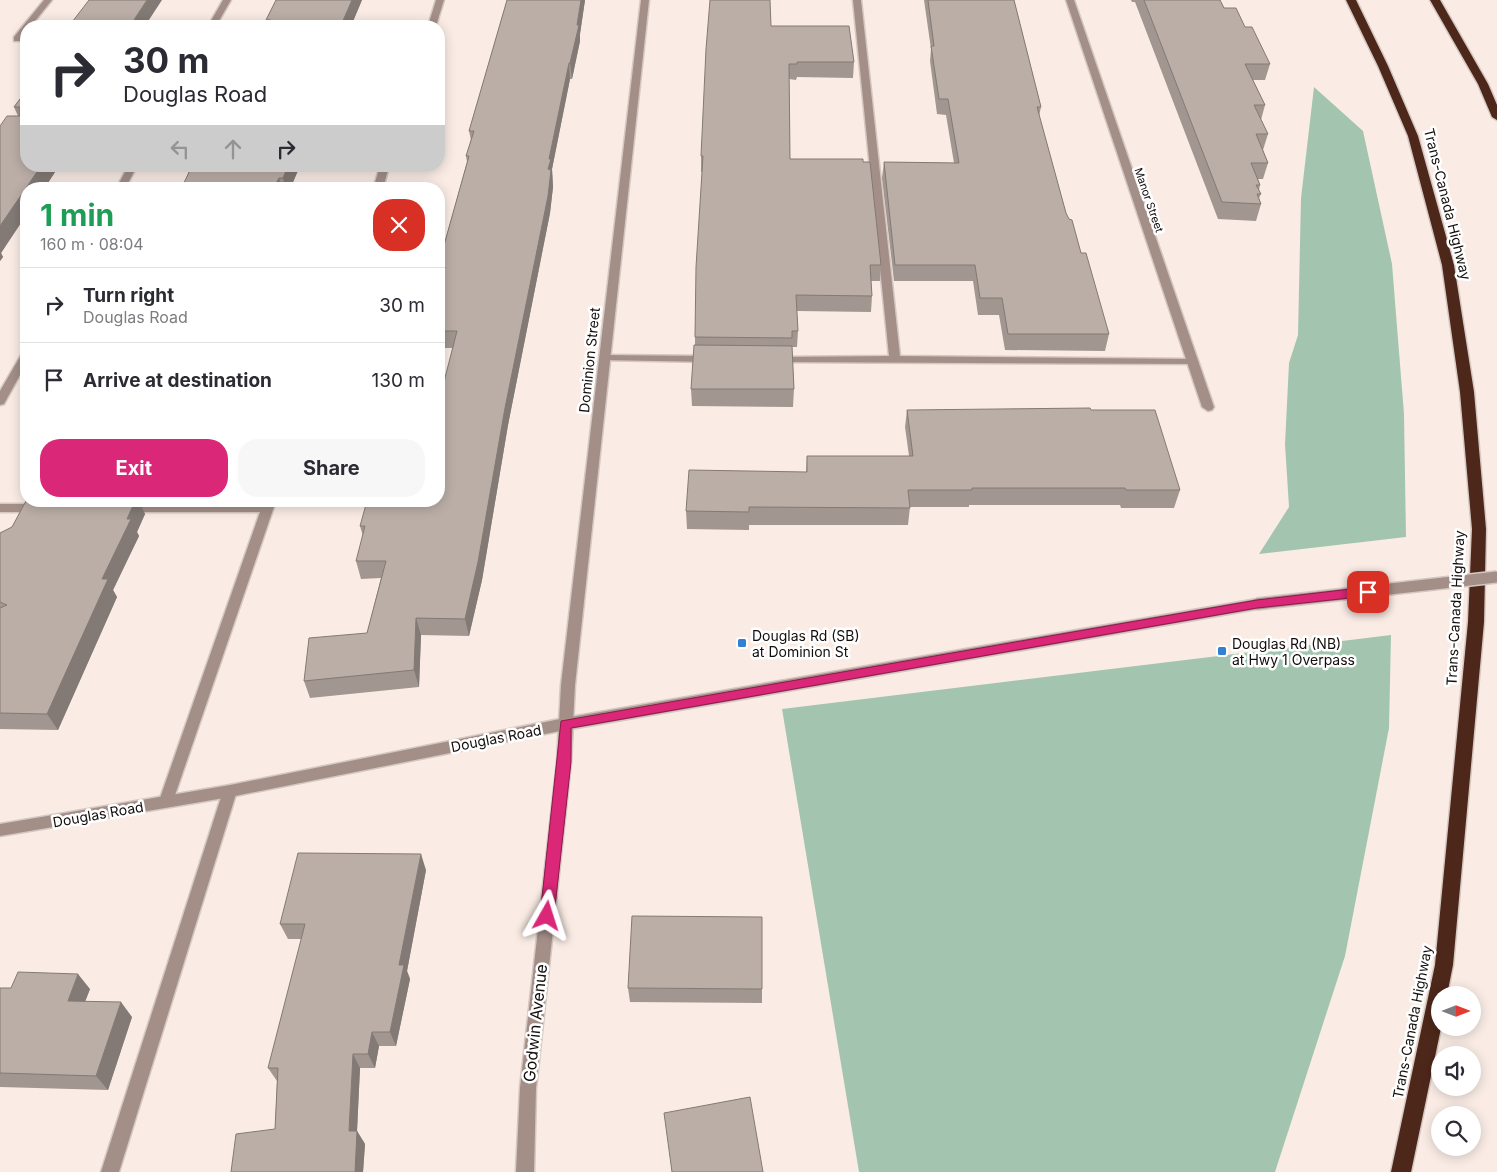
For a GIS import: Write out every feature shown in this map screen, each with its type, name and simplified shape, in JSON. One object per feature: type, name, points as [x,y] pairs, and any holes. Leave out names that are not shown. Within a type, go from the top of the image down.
[{"type":"highway","name":"Trans-Canada Highway","points":[[1351,0],[1383,66],[1413,136],[1448,265],[1466,392],[1479,528],[1476,622],[1444,965],[1401,1172]]},
{"type":"highway","points":[[1435,0],[1483,84],[1497,117]]},
{"type":"street","points":[[32,20],[48,0]]},
{"type":"street","points":[[215,20],[227,0]]},
{"type":"street","points":[[434,20],[440,0]]},
{"type":"street","name":"Dominion Street","points":[[565,724],[646,0]]},
{"type":"street","points":[[857,0],[895,359]]},
{"type":"street","name":"Manor Street","points":[[1070,0],[1191,362],[1208,407]]},
{"type":"street","points":[[17,40],[20,36]]},
{"type":"street","points":[[605,358],[722,359]]},
{"type":"street","points":[[771,360],[895,359],[1191,362]]},
{"type":"street","points":[[0,401],[20,366]]},
{"type":"street","points":[[109,508],[162,507]]},
{"type":"street","points":[[166,801],[268,507]]},
{"type":"street","points":[[0,508],[50,508]]},
{"type":"street","name":"Douglas Road","points":[[0,830],[230,791],[565,724],[1257,604],[1497,577]]},
{"type":"street","name":"Godwin Avenue","points":[[525,1172],[524,1153],[528,1088],[564,762],[565,724]]},
{"type":"street","points":[[110,1172],[230,791]]},
{"type":"green space","points":[[1314,87],[1363,131],[1392,264],[1404,414],[1406,537],[1259,554],[1289,507],[1285,444],[1289,363],[1298,335],[1301,198]]},
{"type":"green space","points":[[1391,635],[1389,728],[1345,956],[1275,1172],[859,1172],[782,709]]},
{"type":"building","points":[[89,0],[147,0],[134,20],[74,20]]},
{"type":"building","points":[[276,0],[352,0],[343,20],[266,20]]},
{"type":"building","points":[[507,0],[581,0],[577,25],[579,25],[549,159],[551,159],[548,169],[551,170],[548,196],[505,408],[478,562],[465,619],[416,618],[414,670],[304,681],[309,638],[367,633],[386,561],[356,561],[365,526],[360,526],[365,507],[445,507],[445,378],[457,331],[445,331],[445,242],[469,156],[466,156],[474,131],[469,131]]},
{"type":"building","points":[[710,0],[770,0],[771,26],[849,26],[854,62],[797,62],[797,64],[789,64],[790,159],[863,159],[863,162],[870,162],[881,265],[870,265],[872,296],[796,295],[798,331],[792,331],[792,338],[695,337],[696,267]]},
{"type":"building","points":[[928,0],[1014,0],[1041,107],[1037,107],[1066,213],[1069,219],[1072,220],[1081,253],[1086,253],[1109,334],[1008,334],[1002,298],[980,298],[975,265],[895,265],[884,162],[959,163],[948,99],[939,99],[931,46],[934,46]]},
{"type":"building","points":[[1144,0],[1220,0],[1224,8],[1236,8],[1245,27],[1252,27],[1270,64],[1245,64],[1265,105],[1254,105],[1268,134],[1256,134],[1268,163],[1251,163],[1260,185],[1256,185],[1261,194],[1257,194],[1261,204],[1222,202]]},
{"type":"building","points":[[20,99],[20,107],[14,107]]},
{"type":"building","points":[[7,116],[20,116],[20,172],[37,172],[30,182],[20,182],[20,197],[0,226],[0,126]]},
{"type":"building","points":[[189,172],[286,172],[283,178],[279,178],[277,182],[184,182]]},
{"type":"building","points":[[694,345],[792,346],[794,389],[691,389]]},
{"type":"building","points":[[1090,408],[1091,410],[1155,410],[1180,490],[972,488],[972,490],[908,490],[910,508],[749,507],[749,512],[686,511],[689,470],[807,472],[807,456],[913,456],[907,410]]},
{"type":"building","points":[[23,507],[132,507],[127,519],[131,519],[102,579],[108,579],[47,714],[0,713],[0,608],[7,605],[0,602],[0,533],[12,527]]},
{"type":"building","points":[[298,853],[421,854],[399,965],[404,965],[390,1032],[372,1032],[368,1054],[353,1054],[349,1131],[357,1131],[355,1172],[231,1172],[236,1134],[275,1129],[278,1068],[268,1068],[305,924],[280,924]]},
{"type":"building","points":[[632,916],[762,917],[762,989],[628,988]]},
{"type":"building","points":[[18,972],[78,974],[68,1001],[121,1002],[96,1076],[0,1073],[0,988],[11,988]]},
{"type":"building","points":[[750,1097],[763,1172],[672,1172],[664,1113]]},
{"type":"place","name":"Douglas Rd (SB) at Dominion St","points":[[742,643]]},
{"type":"place","name":"Douglas Rd (NB) at Hwy 1 Overpass","points":[[1222,651]]},
{"type":"route","points":[[547,916],[564,762],[565,724],[1257,604],[1368,592]]}]
